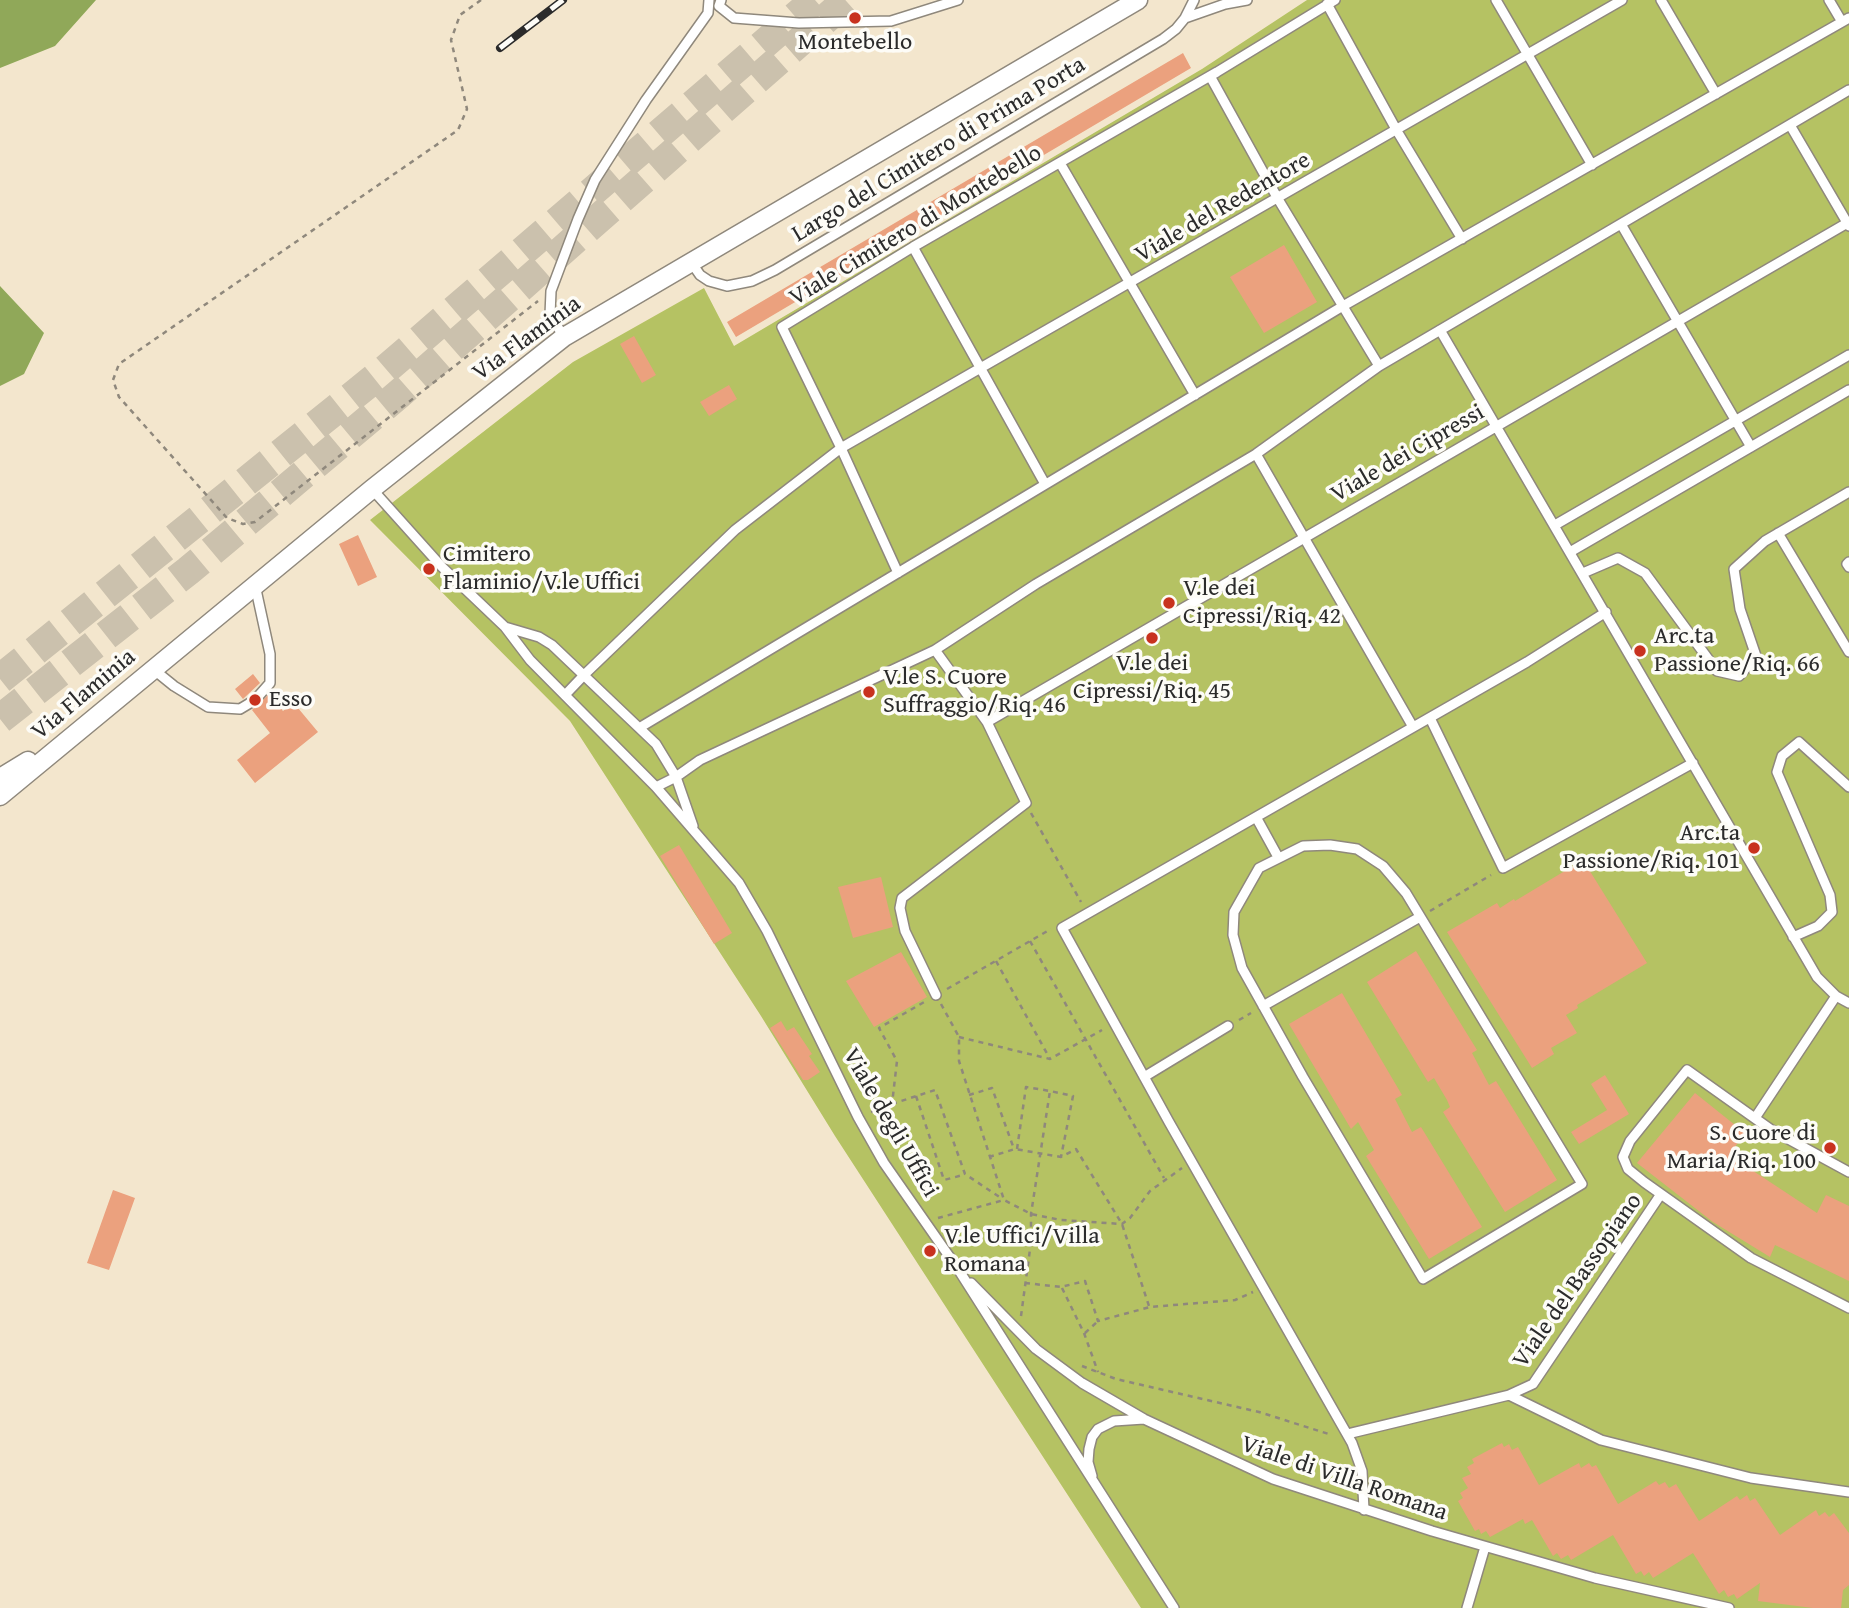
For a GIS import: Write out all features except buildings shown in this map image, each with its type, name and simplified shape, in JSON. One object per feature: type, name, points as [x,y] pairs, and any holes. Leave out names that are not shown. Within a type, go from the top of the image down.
[{"type":"street","name":"Via Flaminia","points":[[0,796],[372,489],[564,337],[1138,0]]},
{"type":"street","points":[[0,778],[82,728]]},
{"type":"lane","points":[[564,337],[550,315],[551,291],[595,180],[646,100],[708,13],[709,0]]},
{"type":"lane","points":[[720,0],[719,6],[734,18],[799,23],[891,20],[958,0]]},
{"type":"lane","name":"Largo del Cimitero di Prima Porta","points":[[691,262],[700,275],[709,281],[727,286],[752,281],[775,270],[1163,39],[1185,18],[1194,0]]},
{"type":"lane","points":[[1185,18],[1225,4],[1247,0]]},
{"type":"lane","points":[[1496,0],[1592,165]]},
{"type":"lane","name":"Viale del Redentore","points":[[841,448],[1622,0]]},
{"type":"lane","points":[[1661,0],[1716,94]]},
{"type":"lane","points":[[639,728],[1343,306],[1846,20],[1829,0]]},
{"type":"lane","points":[[1331,2],[1397,131],[1462,239]]},
{"type":"lane","name":"Viale Cimitero di Montebello","points":[[841,448],[782,327],[913,247],[1210,76],[1331,2]]},
{"type":"lane","points":[[1210,76],[1278,199],[1379,366]]},
{"type":"lane","points":[[656,787],[700,760],[935,650],[1036,584],[1256,454],[1379,366],[1849,90]]},
{"type":"lane","points":[[1790,125],[1848,224]]},
{"type":"lane","points":[[1060,163],[1195,395]]},
{"type":"lane","points":[[1621,224],[1751,447]]},
{"type":"lane","name":"Viale dei Cipressi","points":[[987,722],[1496,425],[1848,224]]},
{"type":"lane","points":[[913,247],[1045,484]]},
{"type":"lane","points":[[1440,330],[1817,977],[1836,996],[1849,1003]]},
{"type":"lane","points":[[1555,525],[1849,355]]},
{"type":"lane","points":[[1570,552],[1849,390]]},
{"type":"lane","points":[[565,695],[735,530],[841,448],[898,573]]},
{"type":"lane","points":[[1256,454],[1413,727]]},
{"type":"lane","name":"Viale degli Uffici","points":[[372,489],[442,567],[505,627],[530,660],[656,787],[724,865],[753,905],[858,1117],[884,1163],[958,1269],[1174,1608]]},
{"type":"lane","points":[[1583,573],[1618,558],[1645,573],[1717,671],[1739,676],[1756,656],[1741,609],[1734,569],[1765,541],[1849,492]]},
{"type":"lane","points":[[1778,533],[1849,652]]},
{"type":"lane","points":[[153,670],[208,707],[240,709],[255,700],[270,684],[270,654],[255,585]]},
{"type":"lane","points":[[1364,1510],[1362,1471],[1355,1449],[1062,928],[1527,662],[1606,612]]},
{"type":"lane","name":"Viale degli Uffici","points":[[505,627],[547,641],[663,753],[676,777],[695,831]]},
{"type":"lane","points":[[935,650],[987,722],[1026,803],[902,898],[900,908],[905,931],[936,995]]},
{"type":"lane","points":[[1430,718],[1503,869],[1693,763]]},
{"type":"lane","points":[[1793,937],[1818,926],[1832,912],[1830,895],[1777,772],[1782,756],[1799,742],[1849,787]]},
{"type":"lane","points":[[1256,817],[1278,857]]},
{"type":"lane","points":[[1330,845],[1357,849],[1383,866],[1406,893],[1420,916],[1582,1184],[1423,1279],[1242,968],[1233,935],[1234,912],[1259,869],[1303,846],[1330,845]]},
{"type":"lane","points":[[1263,1006],[1420,916]]},
{"type":"lane","points":[[1836,996],[1755,1118],[1849,1172]]},
{"type":"lane","points":[[1144,1077],[1228,1026]]},
{"type":"lane","name":"Viale del Bassopiano","points":[[1347,1434],[1509,1395],[1533,1384],[1661,1194],[1628,1169],[1623,1157],[1624,1150],[1687,1070],[1755,1118]]},
{"type":"lane","points":[[1661,1194],[1751,1258],[1849,1308]]},
{"type":"lane","name":"Viale di Villa Romana","points":[[958,1269],[1019,1333],[1054,1364],[1082,1383],[1144,1419],[1273,1479],[1485,1547],[1595,1578],[1730,1608]]},
{"type":"lane","points":[[1509,1395],[1601,1440],[1751,1478],[1849,1492]]},
{"type":"lane","points":[[1101,1497],[1088,1462],[1095,1433],[1114,1421],[1144,1419]]},
{"type":"lane","points":[[1467,1608],[1485,1547]]},
{"type":"path","points":[[481,0],[460,15],[451,40],[467,108],[458,130],[119,364],[113,380],[119,397],[227,518],[243,524],[255,522],[551,291]]},
{"type":"path","points":[[1026,803],[1087,914]]},
{"type":"path","points":[[1420,916],[1503,869]]},
{"type":"path","points":[[892,1104],[897,1061],[879,1028],[1051,929],[1062,928]]},
{"type":"path","points":[[1030,941],[1164,1178]]},
{"type":"path","points":[[996,961],[1050,1059]]},
{"type":"path","points":[[936,995],[959,1037],[959,1061],[1003,1200]]},
{"type":"path","points":[[1228,1026],[1263,1006]]},
{"type":"path","points":[[959,1037],[1050,1059],[1115,1023]]},
{"type":"path","points":[[1016,1149],[1026,1087],[1050,1091],[1073,1096],[1061,1157]]},
{"type":"path","points":[[969,1095],[992,1088],[1016,1149]]},
{"type":"path","points":[[858,1117],[935,1090],[965,1174],[1003,1200],[1031,1214],[1061,1220],[1122,1224],[1164,1178],[1192,1162]]},
{"type":"path","points":[[1019,1333],[1031,1242],[1031,1214],[1050,1091]]},
{"type":"path","points":[[916,1096],[944,1180],[965,1174]]},
{"type":"path","points":[[989,1157],[1016,1149],[1061,1157],[1076,1149],[1122,1224],[1150,1307]]},
{"type":"path","points":[[925,1222],[1003,1200]]},
{"type":"path","points":[[1025,1283],[1061,1287],[1085,1281],[1098,1321]]},
{"type":"path","points":[[1084,1334],[1098,1321],[1150,1307],[1235,1300],[1248,1296],[1262,1285]]},
{"type":"path","points":[[1061,1287],[1084,1334],[1098,1372]]},
{"type":"path","points":[[1080,1365],[1127,1382],[1259,1412],[1334,1436],[1347,1434]]},
{"type":"green space","points":[[0,0],[96,0],[55,46],[0,68]]},
{"type":"green space","points":[[1307,0],[1849,0],[1849,1608],[1141,1608],[570,721],[370,520],[573,362],[704,288],[734,346],[1202,69]]},
{"type":"green space","points":[[0,286],[44,333],[24,374],[0,386]]},
{"type":"tunnel","points":[[0,679],[385,370],[815,0]]},
{"type":"tunnel","points":[[0,719],[188,571],[399,394],[847,0]]},
{"type":"railway","points":[[500,48],[563,0]]},
{"type":"place","name":"Montebello","points":[[855,18]]},
{"type":"place","name":"Cimitero Flaminio/V.le Uffici","points":[[429,569]]},
{"type":"place","name":"V.le dei Cipressi/Riq. 42","points":[[1169,603]]},
{"type":"place","name":"V.le dei Cipressi/Riq. 45","points":[[1152,638]]},
{"type":"place","name":"Arc.ta Passione/Riq. 66","points":[[1640,651]]},
{"type":"place","name":"V.le S. Cuore Suffraggio/Riq. 46","points":[[869,692]]},
{"type":"place","name":"Esso","points":[[255,700]]},
{"type":"place","name":"Arc.ta Passione/Riq. 101","points":[[1754,848]]},
{"type":"place","name":"S. Cuore di Maria/Riq. 100","points":[[1830,1148]]},
{"type":"place","name":"V.le Uffici/Villa Romana","points":[[930,1251]]}]
